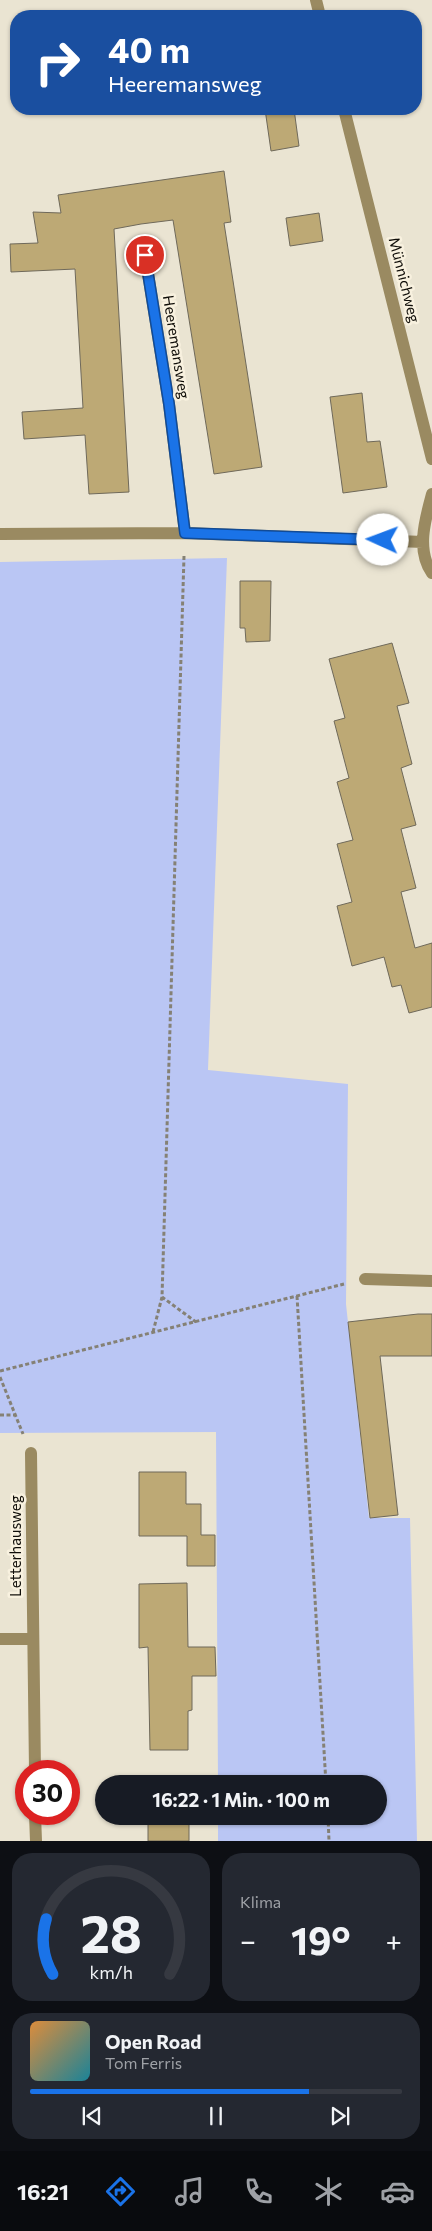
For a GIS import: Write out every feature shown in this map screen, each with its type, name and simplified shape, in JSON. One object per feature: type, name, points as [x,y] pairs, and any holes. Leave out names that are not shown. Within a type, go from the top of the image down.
[{"type":"street","name":"Münnichweg","points":[[346,115],[432,459]]},
{"type":"street","name":"Heeremansweg","points":[[145,255],[169,404],[185,533]]},
{"type":"street","points":[[432,494],[423,542],[425,562],[432,573]]},
{"type":"street","points":[[0,534],[185,533],[423,542]]},
{"type":"street","points":[[365,1279],[432,1281]]},
{"type":"street","name":"Letterhausweg","points":[[31,1453],[35,1760]]},
{"type":"street","points":[[0,1639],[32,1639]]},
{"type":"street","points":[[35,1825],[36,1841]]},
{"type":"path","points":[[152,1332],[162,1297],[185,533]]},
{"type":"path","points":[[0,1371],[365,1279]]},
{"type":"path","points":[[297,1296],[325,1775]]},
{"type":"path","points":[[162,1297],[196,1322]]},
{"type":"path","points":[[0,1377],[31,1453]]},
{"type":"path","points":[[0,1415],[16,1415]]},
{"type":"path","points":[[328,1825],[329,1841]]},
{"type":"shaded area","points":[[227,558],[208,1070],[348,1084],[346,1304],[369,1518],[410,1518],[417,1841],[218,1841],[218,1825],[387,1825],[387,1775],[218,1775],[216,1432],[0,1433],[0,562]]},
{"type":"building","points":[[266,115],[295,115],[299,146],[271,151]]},
{"type":"building","points":[[224,171],[231,222],[224,223],[262,467],[214,474],[173,220],[141,224],[114,229],[129,492],[89,494],[85,435],[24,439],[22,412],[83,408],[75,269],[11,272],[10,244],[38,243],[33,212],[61,213],[58,195]]},
{"type":"building","points":[[319,213],[323,241],[290,246],[286,218]]},
{"type":"building","points":[[362,393],[367,442],[380,441],[387,487],[343,493],[330,397]]},
{"type":"building","points":[[240,581],[271,581],[270,641],[246,642],[245,628],[240,628]]},
{"type":"building","points":[[392,643],[409,703],[397,706],[412,764],[401,768],[416,825],[401,829],[416,888],[401,892],[415,948],[432,943],[432,1007],[409,1013],[401,985],[392,987],[384,957],[352,966],[337,906],[352,902],[337,844],[353,840],[337,782],[349,778],[334,721],[345,718],[329,659]]},
{"type":"building","points":[[432,1314],[432,1356],[380,1356],[398,1515],[370,1518],[348,1322]]},
{"type":"building","points":[[139,1472],[186,1472],[186,1504],[201,1504],[201,1535],[215,1535],[215,1566],[187,1566],[187,1536],[139,1536]]},
{"type":"building","points":[[187,1583],[188,1647],[215,1647],[216,1676],[192,1676],[192,1710],[188,1711],[188,1750],[150,1750],[148,1647],[139,1648],[139,1584]]},
{"type":"building","points":[[148,1825],[189,1825],[189,1841],[148,1841]]},
{"type":"route","points":[[145,255],[169,404],[185,533],[383,540]]}]
